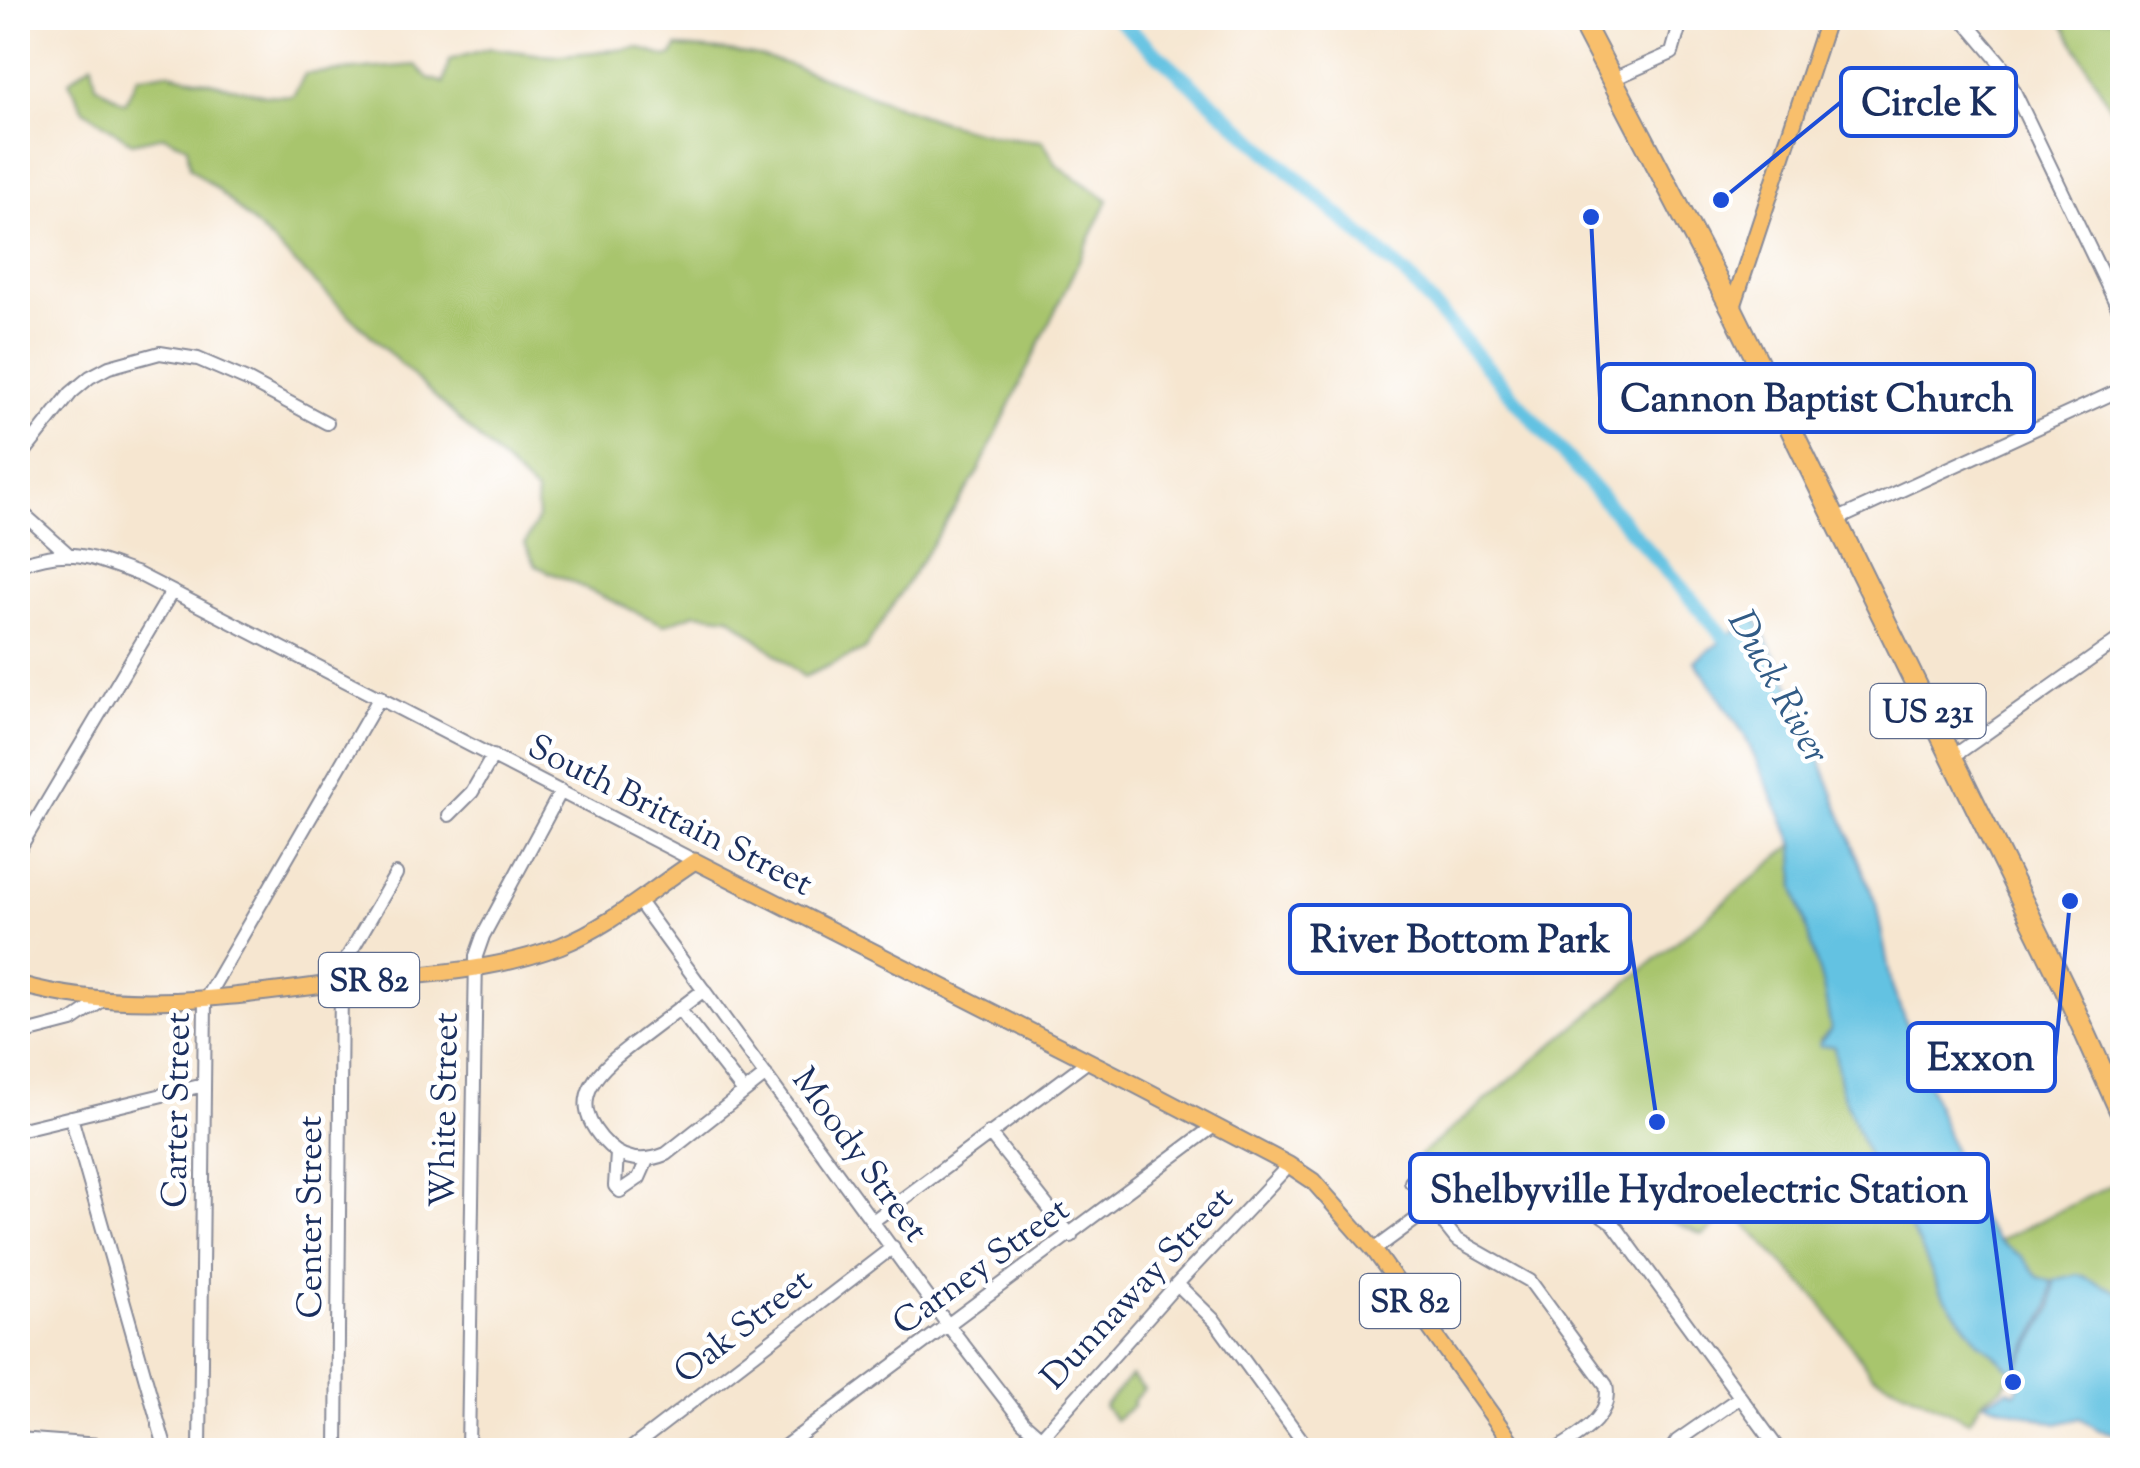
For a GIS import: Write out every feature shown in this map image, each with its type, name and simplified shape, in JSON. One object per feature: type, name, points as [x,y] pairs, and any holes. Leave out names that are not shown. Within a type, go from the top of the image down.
[{"type":"highway","name":"US 231","points":[[1580,18],[1732,309],[2064,986],[2122,1115]]},
{"type":"main road","points":[[1732,309],[1828,18]]},
{"type":"main road","name":"SR 82","points":[[18,984],[100,1002],[205,1000],[475,968],[556,947],[591,933],[640,904],[695,861]]},
{"type":"main road","name":"South Brittain Street","points":[[695,861],[1289,1165]]},
{"type":"main road","name":"SR 82","points":[[1289,1165],[1332,1200],[1374,1250],[1517,1450]]},
{"type":"street","points":[[1613,79],[1672,53],[1682,18]]},
{"type":"street","points":[[1962,18],[2001,64],[2122,316]]},
{"type":"street","points":[[18,460],[71,392],[90,377],[108,367],[160,353],[198,359],[231,373],[327,424]]},
{"type":"street","points":[[1836,520],[2122,390]]},
{"type":"street","points":[[18,509],[67,553]]},
{"type":"street","name":"South Brittain Street","points":[[18,565],[67,553],[82,554],[138,574],[695,861]]},
{"type":"street","points":[[18,851],[170,593]]},
{"type":"street","points":[[1951,758],[2122,637]]},
{"type":"street","name":"Carter Street","points":[[200,1450],[205,1000],[380,697]]},
{"type":"street","points":[[449,815],[472,792],[492,756]]},
{"type":"street","name":"White Street","points":[[468,1450],[475,968],[483,936],[561,791]]},
{"type":"street","points":[[341,983],[347,958],[396,874]]},
{"type":"street","name":"Moody Street","points":[[640,904],[948,1324],[1023,1422],[1040,1436]]},
{"type":"street","name":"Center Street","points":[[337,1450],[341,983]]},
{"type":"street","points":[[704,990],[602,1067],[589,1088],[588,1112],[598,1136],[617,1154],[647,1160],[666,1154],[766,1075]]},
{"type":"street","points":[[18,1035],[72,1021],[100,1002]]},
{"type":"street","points":[[679,1009],[744,1092]]},
{"type":"street","points":[[873,1221],[1088,1061]]},
{"type":"street","points":[[18,1130],[204,1085]]},
{"type":"street","points":[[18,1428],[18,1439],[166,1450],[71,1117]]},
{"type":"street","name":"Carney Street","points":[[780,1450],[1214,1126]]},
{"type":"street","points":[[990,1133],[1071,1236]]},
{"type":"street","points":[[617,1154],[615,1186],[620,1191],[639,1178],[647,1160]]},
{"type":"street","name":"Dunnaway Street","points":[[1030,1450],[1289,1165]]},
{"type":"street","points":[[1411,1182],[1547,1194],[1585,1204],[1613,1223],[1779,1450]]},
{"type":"street","points":[[1374,1250],[1460,1187]]},
{"type":"street","points":[[1432,1210],[1456,1239],[1530,1281],[1606,1385],[1609,1399],[1605,1410],[1556,1450]]},
{"type":"street","name":"Oak Street","points":[[629,1450],[892,1248]]},
{"type":"street","points":[[1177,1284],[1216,1320],[1309,1450]]},
{"type":"street","points":[[1671,1450],[1677,1441],[1740,1397]]},
{"type":"green space","points":[[2060,18],[2122,18],[2122,128]]},
{"type":"green space","points":[[677,47],[765,58],[941,121],[1008,138],[1043,141],[1057,165],[1108,200],[977,474],[864,650],[804,677],[730,617],[695,613],[664,625],[536,566],[525,544],[538,518],[536,493],[217,189],[190,168],[187,146],[164,136],[132,143],[84,110],[69,81],[92,63],[96,85],[125,103],[137,77],[166,72],[266,95],[293,96],[305,74],[416,65],[428,78],[444,83],[449,60],[490,48],[551,56],[638,48],[666,57],[673,55]]},
{"type":"green space","points":[[1794,844],[1795,888],[1823,986],[1831,1030],[1820,1040],[1821,1046],[1834,1045],[1841,1089],[1876,1176],[1919,1243],[1940,1291],[1978,1341],[2013,1371],[2003,1387],[1982,1401],[1969,1421],[1871,1374],[1820,1302],[1734,1212],[1703,1235],[1597,1189],[1436,1174],[1419,1156]]},
{"type":"green space","points":[[2122,1180],[2122,1294],[2078,1274],[2052,1282],[2038,1277],[2020,1256],[1998,1241]]},
{"type":"green space","points":[[1131,1376],[1144,1389],[1132,1402],[1134,1405],[1115,1420],[1104,1406]]},
{"type":"water","points":[[1755,616],[1795,695],[1876,904],[1892,986],[1977,1214],[1998,1241],[2021,1256],[2038,1277],[2052,1282],[2049,1307],[2013,1371],[1978,1341],[1940,1291],[1919,1243],[1876,1176],[1841,1089],[1834,1046],[1819,1044],[1831,1029],[1795,888],[1794,844],[1744,734],[1695,661]]},
{"type":"water","points":[[2078,1274],[2122,1294],[2122,1435],[2099,1430],[2080,1418],[2057,1424],[1985,1402],[2008,1390],[2015,1393],[2023,1378],[2015,1372],[2052,1308],[2055,1280]]},
{"type":"waterway","name":"Duck River","points":[[1117,18],[1408,277],[1727,640],[1735,656]]},
{"type":"place","name":"Circle K","points":[[1721,200]]},
{"type":"place","name":"Cannon Baptist Church","points":[[1591,217]]},
{"type":"place","name":"Exxon","points":[[2070,901]]},
{"type":"place","name":"River Bottom Park","points":[[1657,1122]]},
{"type":"place","name":"Shelbyville Hydroelectric Station","points":[[2013,1382]]}]
